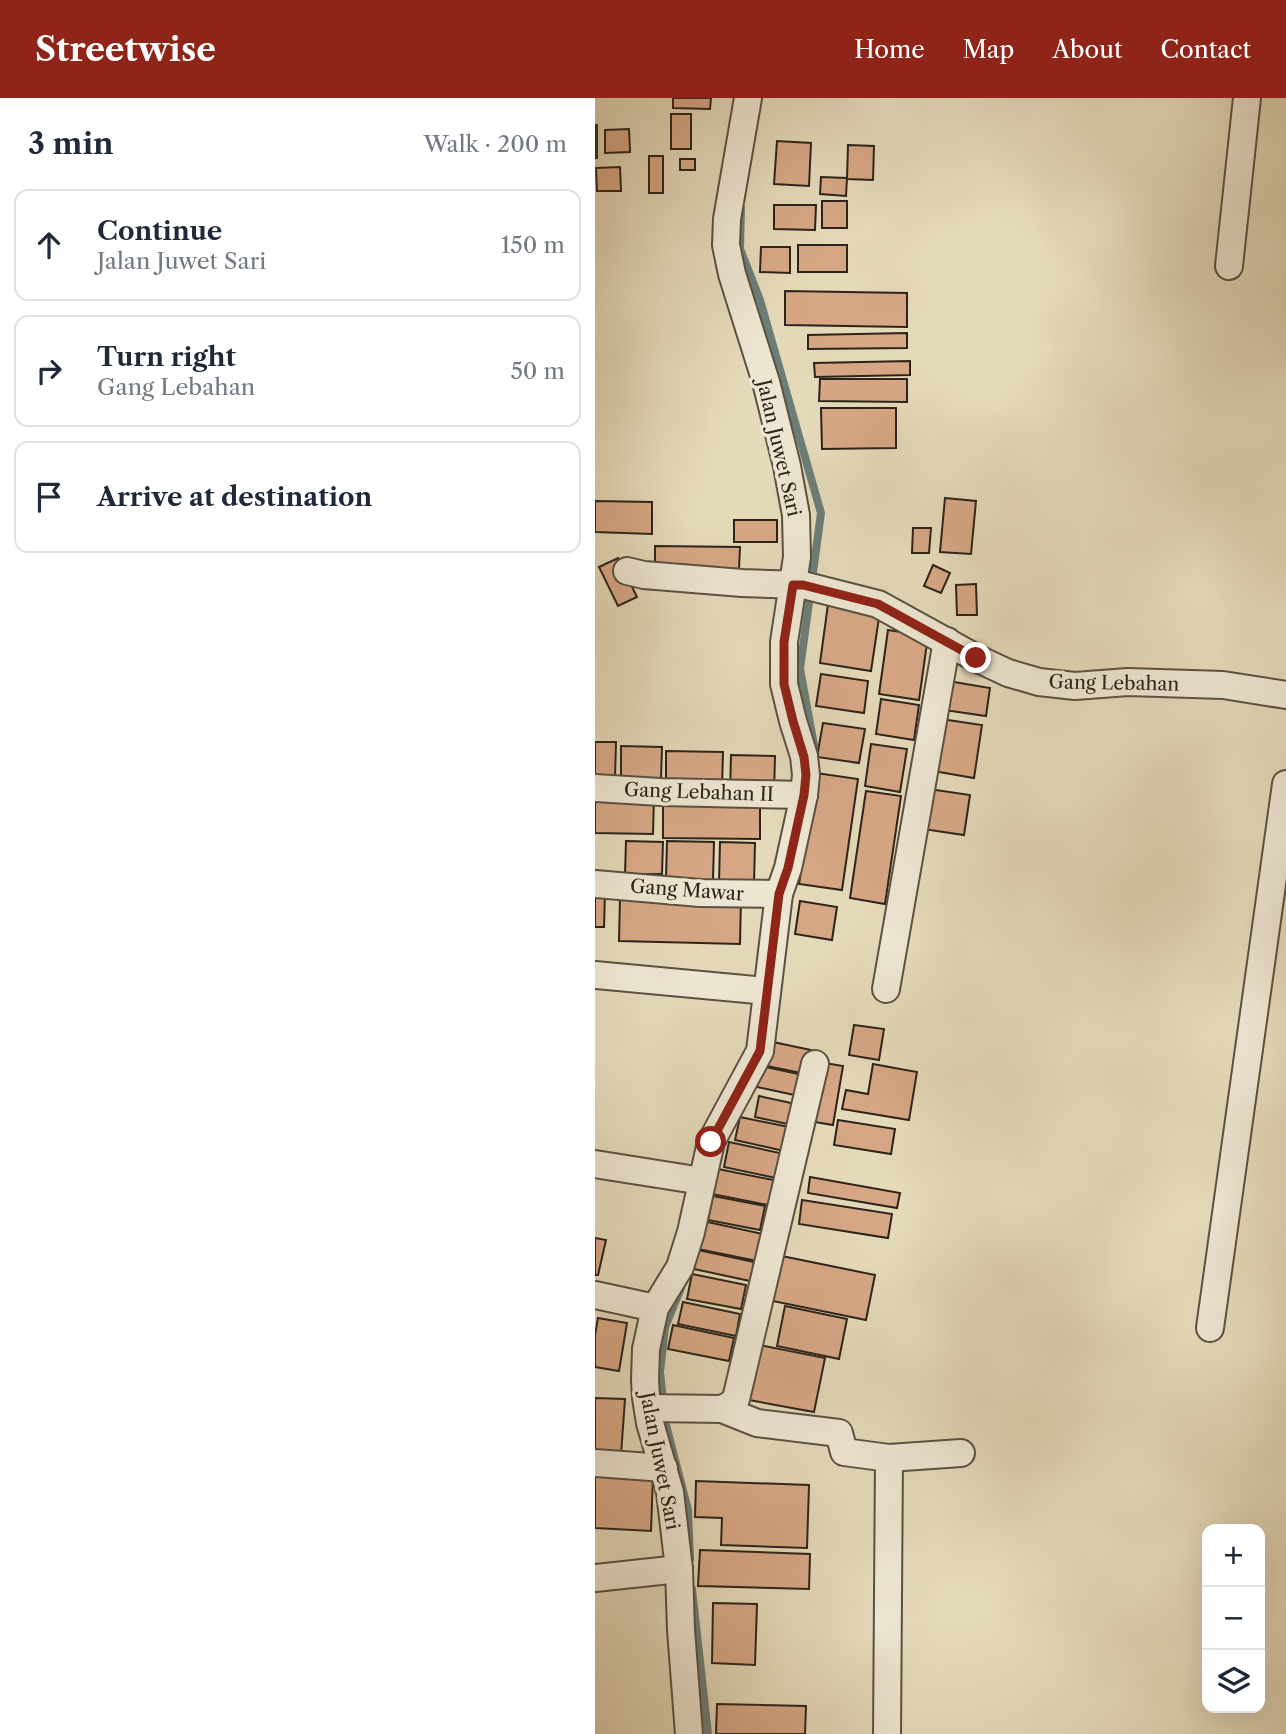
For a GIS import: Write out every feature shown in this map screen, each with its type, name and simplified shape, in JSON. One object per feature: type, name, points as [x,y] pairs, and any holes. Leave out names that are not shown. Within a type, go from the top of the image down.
[{"type":"street","name":"Jalan Juwet Sari","points":[[689,1734],[679,1569],[670,1492],[650,1423],[645,1380],[646,1349],[655,1308],[680,1267],[691,1232],[711,1142],[760,1051],[779,894],[788,868],[806,775],[804,757],[784,684],[784,642],[807,587],[797,557],[796,515],[787,466],[726,245],[727,219],[748,98]]},
{"type":"street","points":[[1229,267],[1247,98]]},
{"type":"street","name":"Gang Lebahan","points":[[627,571],[644,575],[807,587],[878,604],[976,658],[1008,673],[1039,682],[1075,686],[1128,682],[1223,685],[1286,695]]},
{"type":"street","points":[[886,989],[947,641]]},
{"type":"street","points":[[1210,1328],[1286,784]]},
{"type":"street","name":"Gang Lebahan II","points":[[595,788],[804,795]]},
{"type":"street","name":"Gang Mawar","points":[[595,884],[700,893],[779,894]]},
{"type":"street","points":[[595,975],[767,991]]},
{"type":"street","points":[[722,1409],[736,1399],[815,1065]]},
{"type":"street","points":[[595,1164],[702,1181]]},
{"type":"street","points":[[595,1294],[655,1308]]},
{"type":"street","points":[[648,1408],[722,1409],[757,1423],[839,1433],[844,1452],[889,1458],[961,1453]]},
{"type":"street","points":[[887,1734],[889,1458]]},
{"type":"street","points":[[595,1463],[664,1468]]},
{"type":"street","points":[[595,1578],[679,1569]]},
{"type":"building","points":[[673,98],[711,98],[710,109],[673,108]]},
{"type":"building","points":[[671,114],[691,114],[691,149],[671,149]]},
{"type":"building","points":[[597,125],[597,158],[595,158]]},
{"type":"building","points":[[629,129],[630,152],[605,153],[605,130]]},
{"type":"building","points":[[777,141],[811,143],[809,186],[774,184]]},
{"type":"building","points":[[848,145],[874,146],[873,180],[847,179]]},
{"type":"building","points":[[649,156],[663,156],[663,193],[649,193]]},
{"type":"building","points":[[680,159],[695,159],[695,170],[680,170]]},
{"type":"building","points":[[620,167],[621,191],[597,191],[596,168]]},
{"type":"building","points":[[821,177],[847,178],[846,196],[820,194]]},
{"type":"building","points":[[822,201],[847,201],[847,228],[822,228]]},
{"type":"building","points":[[774,205],[816,205],[815,230],[774,229]]},
{"type":"building","points":[[798,245],[847,245],[847,272],[798,272]]},
{"type":"building","points":[[761,247],[790,247],[790,273],[760,272]]},
{"type":"building","points":[[785,291],[907,293],[907,327],[785,325]]},
{"type":"building","points":[[907,333],[907,348],[808,349],[808,335]]},
{"type":"building","points":[[910,361],[910,375],[815,377],[814,363]]},
{"type":"building","points":[[820,379],[907,379],[907,402],[819,401]]},
{"type":"building","points":[[821,408],[896,408],[896,448],[822,449]]},
{"type":"building","points":[[945,498],[976,501],[971,554],[940,552]]},
{"type":"building","points":[[595,501],[652,502],[652,534],[595,532]]},
{"type":"building","points":[[734,520],[777,520],[777,542],[734,542]]},
{"type":"building","points":[[913,528],[931,528],[929,553],[912,553]]},
{"type":"building","points":[[655,546],[740,547],[739,569],[655,567]]},
{"type":"building","points":[[618,558],[637,597],[618,606],[599,567]]},
{"type":"building","points":[[933,565],[950,573],[941,593],[924,586]]},
{"type":"building","points":[[976,584],[977,615],[957,615],[956,585]]},
{"type":"building","points":[[828,604],[880,611],[871,671],[820,663]]},
{"type":"building","points":[[888,630],[928,636],[919,700],[879,694]]},
{"type":"building","points":[[821,674],[868,681],[864,713],[816,706]]},
{"type":"building","points":[[948,681],[990,688],[986,716],[944,710]]},
{"type":"building","points":[[881,699],[919,705],[914,740],[876,734]]},
{"type":"building","points":[[941,719],[982,725],[974,778],[933,771]]},
{"type":"building","points":[[823,723],[865,729],[859,763],[817,757]]},
{"type":"building","points":[[595,742],[616,742],[615,778],[595,777]]},
{"type":"building","points":[[871,744],[907,749],[900,792],[865,786]]},
{"type":"building","points":[[621,746],[662,747],[661,780],[621,779]]},
{"type":"building","points":[[666,751],[723,752],[722,788],[666,787]]},
{"type":"building","points":[[731,755],[775,756],[774,794],[730,793]]},
{"type":"building","points":[[816,773],[858,779],[842,890],[799,884]]},
{"type":"building","points":[[929,789],[970,795],[964,835],[923,829]]},
{"type":"building","points":[[866,791],[901,796],[885,904],[850,898]]},
{"type":"building","points":[[595,795],[654,796],[653,834],[595,833]]},
{"type":"building","points":[[663,800],[760,801],[760,839],[663,838]]},
{"type":"building","points":[[626,841],[663,842],[662,874],[625,874]]},
{"type":"building","points":[[667,841],[714,842],[713,880],[666,879]]},
{"type":"building","points":[[720,842],[755,843],[754,884],[719,883]]},
{"type":"building","points":[[595,892],[605,892],[604,927],[595,927]]},
{"type":"building","points":[[620,897],[741,899],[740,944],[619,941]]},
{"type":"building","points":[[800,901],[837,907],[832,940],[795,934]]},
{"type":"building","points":[[854,1025],[884,1029],[879,1060],[849,1055]]},
{"type":"building","points":[[773,1042],[811,1050],[806,1074],[767,1066]]},
{"type":"building","points":[[819,1062],[843,1066],[833,1125],[809,1121]]},
{"type":"building","points":[[873,1064],[917,1072],[909,1120],[842,1109],[846,1090],[868,1094]]},
{"type":"building","points":[[761,1066],[803,1075],[799,1096],[757,1087]]},
{"type":"building","points":[[759,1096],[796,1104],[792,1125],[755,1117]]},
{"type":"building","points":[[740,1117],[789,1127],[784,1151],[735,1140]]},
{"type":"building","points":[[838,1120],[895,1129],[891,1154],[834,1145]]},
{"type":"building","points":[[729,1142],[789,1155],[785,1180],[724,1167]]},
{"type":"building","points":[[718,1169],[778,1181],[773,1206],[712,1194]]},
{"type":"building","points":[[810,1177],[900,1193],[897,1208],[808,1193]]},
{"type":"building","points":[[713,1196],[765,1206],[760,1230],[708,1220]]},
{"type":"building","points":[[802,1200],[892,1214],[888,1238],[799,1224]]},
{"type":"building","points":[[703,1221],[763,1234],[757,1261],[698,1249]]},
{"type":"building","points":[[595,1238],[606,1240],[598,1275],[595,1275]]},
{"type":"building","points":[[698,1250],[754,1262],[750,1281],[694,1269]]},
{"type":"building","points":[[772,1254],[875,1275],[866,1320],[763,1299]]},
{"type":"building","points":[[692,1274],[746,1285],[741,1309],[687,1299]]},
{"type":"building","points":[[683,1302],[740,1314],[736,1336],[678,1324]]},
{"type":"building","points":[[785,1306],[847,1319],[839,1359],[777,1346]]},
{"type":"building","points":[[598,1318],[627,1323],[619,1371],[595,1367]]},
{"type":"building","points":[[673,1325],[734,1338],[729,1361],[668,1349]]},
{"type":"building","points":[[760,1345],[825,1358],[814,1412],[749,1400]]},
{"type":"building","points":[[595,1398],[625,1399],[621,1455],[595,1453]]},
{"type":"building","points":[[595,1473],[653,1475],[651,1531],[595,1528]]},
{"type":"building","points":[[696,1481],[809,1485],[807,1548],[721,1545],[722,1518],[695,1517]]},
{"type":"building","points":[[700,1550],[810,1554],[809,1589],[698,1586]]},
{"type":"building","points":[[713,1603],[757,1604],[755,1665],[712,1663]]},
{"type":"building","points":[[717,1704],[806,1706],[805,1734],[716,1734]]},
{"type":"waterway","points":[[741,208],[740,249],[760,300],[821,513],[800,669],[813,750]]},
{"type":"waterway","points":[[681,1288],[665,1327],[660,1372],[665,1421],[688,1510],[690,1559]]},
{"type":"waterway","points":[[692,1589],[708,1734]]},
{"type":"route","points":[[711,1142],[760,1051],[779,894],[788,868],[804,795],[804,757],[784,684],[784,642],[793,585],[803,585],[878,604],[976,658]]}]
